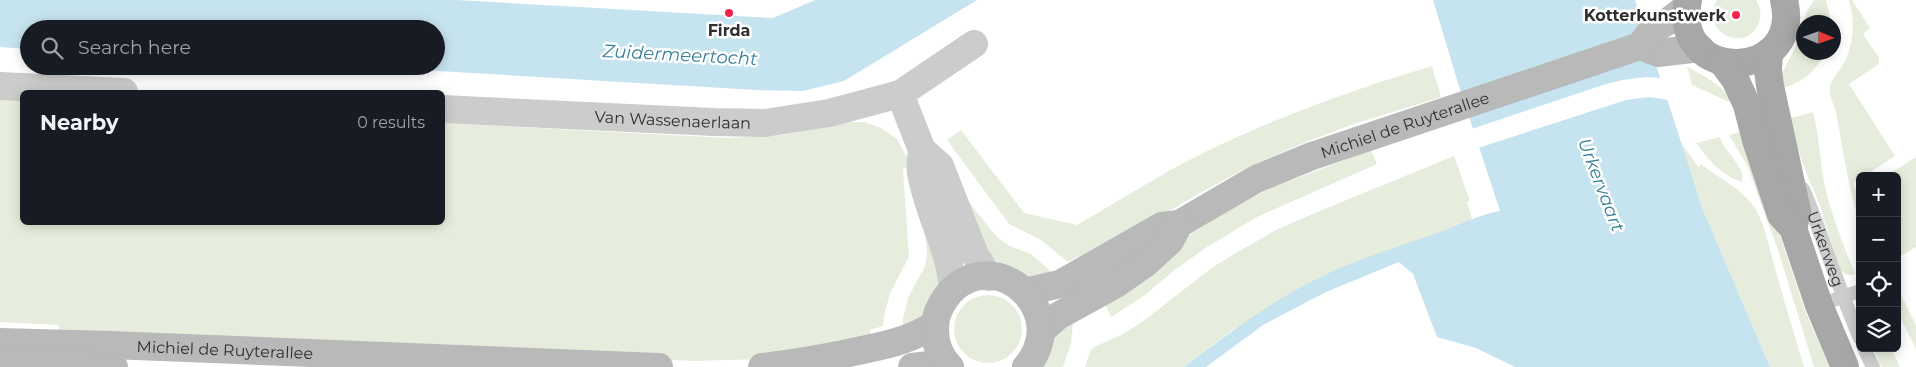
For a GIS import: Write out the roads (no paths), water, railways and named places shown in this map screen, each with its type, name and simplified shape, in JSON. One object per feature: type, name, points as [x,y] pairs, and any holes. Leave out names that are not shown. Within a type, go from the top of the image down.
[{"type":"main road","points":[[1640,46],[1658,53],[1690,49],[1723,63],[1756,61],[1769,52],[1782,35],[1789,4]]},
{"type":"main road","points":[[1682,9],[1688,29],[1690,49]]},
{"type":"main road","name":"Michiel de Ruyterallee","points":[[1025,292],[1060,284],[1162,226],[1179,224],[1226,195],[1285,166],[1640,46],[1651,31],[1682,9]]},
{"type":"main road","name":"Urkerweg","points":[[1769,52],[1768,70],[1770,86],[1797,211],[1793,228]]},
{"type":"main road","name":"Urkerweg","points":[[1723,63],[1735,79],[1747,105],[1780,216],[1793,228],[1830,300],[1846,367]]},
{"type":"main road","name":"Michiel de Ruyterallee","points":[[1041,332],[1058,316],[1116,284],[1146,263],[1170,241],[1179,224]]},
{"type":"main road","points":[[912,367],[948,365],[937,345],[935,324],[941,305],[953,289],[970,280],[989,277],[1011,282],[1025,292],[1037,310],[1041,332],[1036,353],[1026,367]]},
{"type":"main road","points":[[762,367],[817,360],[883,346],[924,332],[935,324]]},
{"type":"main road","name":"Michiel de Ruyterallee","points":[[0,342],[659,367]]},
{"type":"main road","points":[[0,362],[114,367]]},
{"type":"street","name":"Van Wassenaerlaan","points":[[445,109],[704,122],[765,123],[829,113],[900,94],[974,44]]},
{"type":"street","points":[[0,86],[83,90]]},
{"type":"street","points":[[900,94],[922,150],[920,172],[949,262],[953,289]]},
{"type":"street","points":[[922,150],[940,166],[975,255],[989,277]]},
{"type":"lane","name":"Urkerweg","points":[[1786,161],[1797,176],[1812,212],[1830,300],[1856,333]]},
{"type":"lane","points":[[1830,300],[1856,291]]},
{"type":"lane","points":[[1866,352],[1873,367]]},
{"type":"water","name":"Zuidermeertocht","points":[[0,0],[456,0],[773,18],[815,0],[977,0],[844,81],[803,91],[756,90],[445,71],[445,20],[20,20],[20,48],[0,47]]},
{"type":"water","name":"Urkervaart","points":[[1433,0],[1635,0],[1703,210],[1770,367],[1515,367],[1476,348],[1437,337],[1413,274],[1399,262],[1326,292],[1263,325],[1206,367],[1184,367],[1255,315],[1285,296],[1333,271],[1475,218],[1500,211]]},
{"type":"place","name":"Firda","points":[[729,13]]},
{"type":"place","name":"Kotterkunstwerk","points":[[1736,15]]}]
